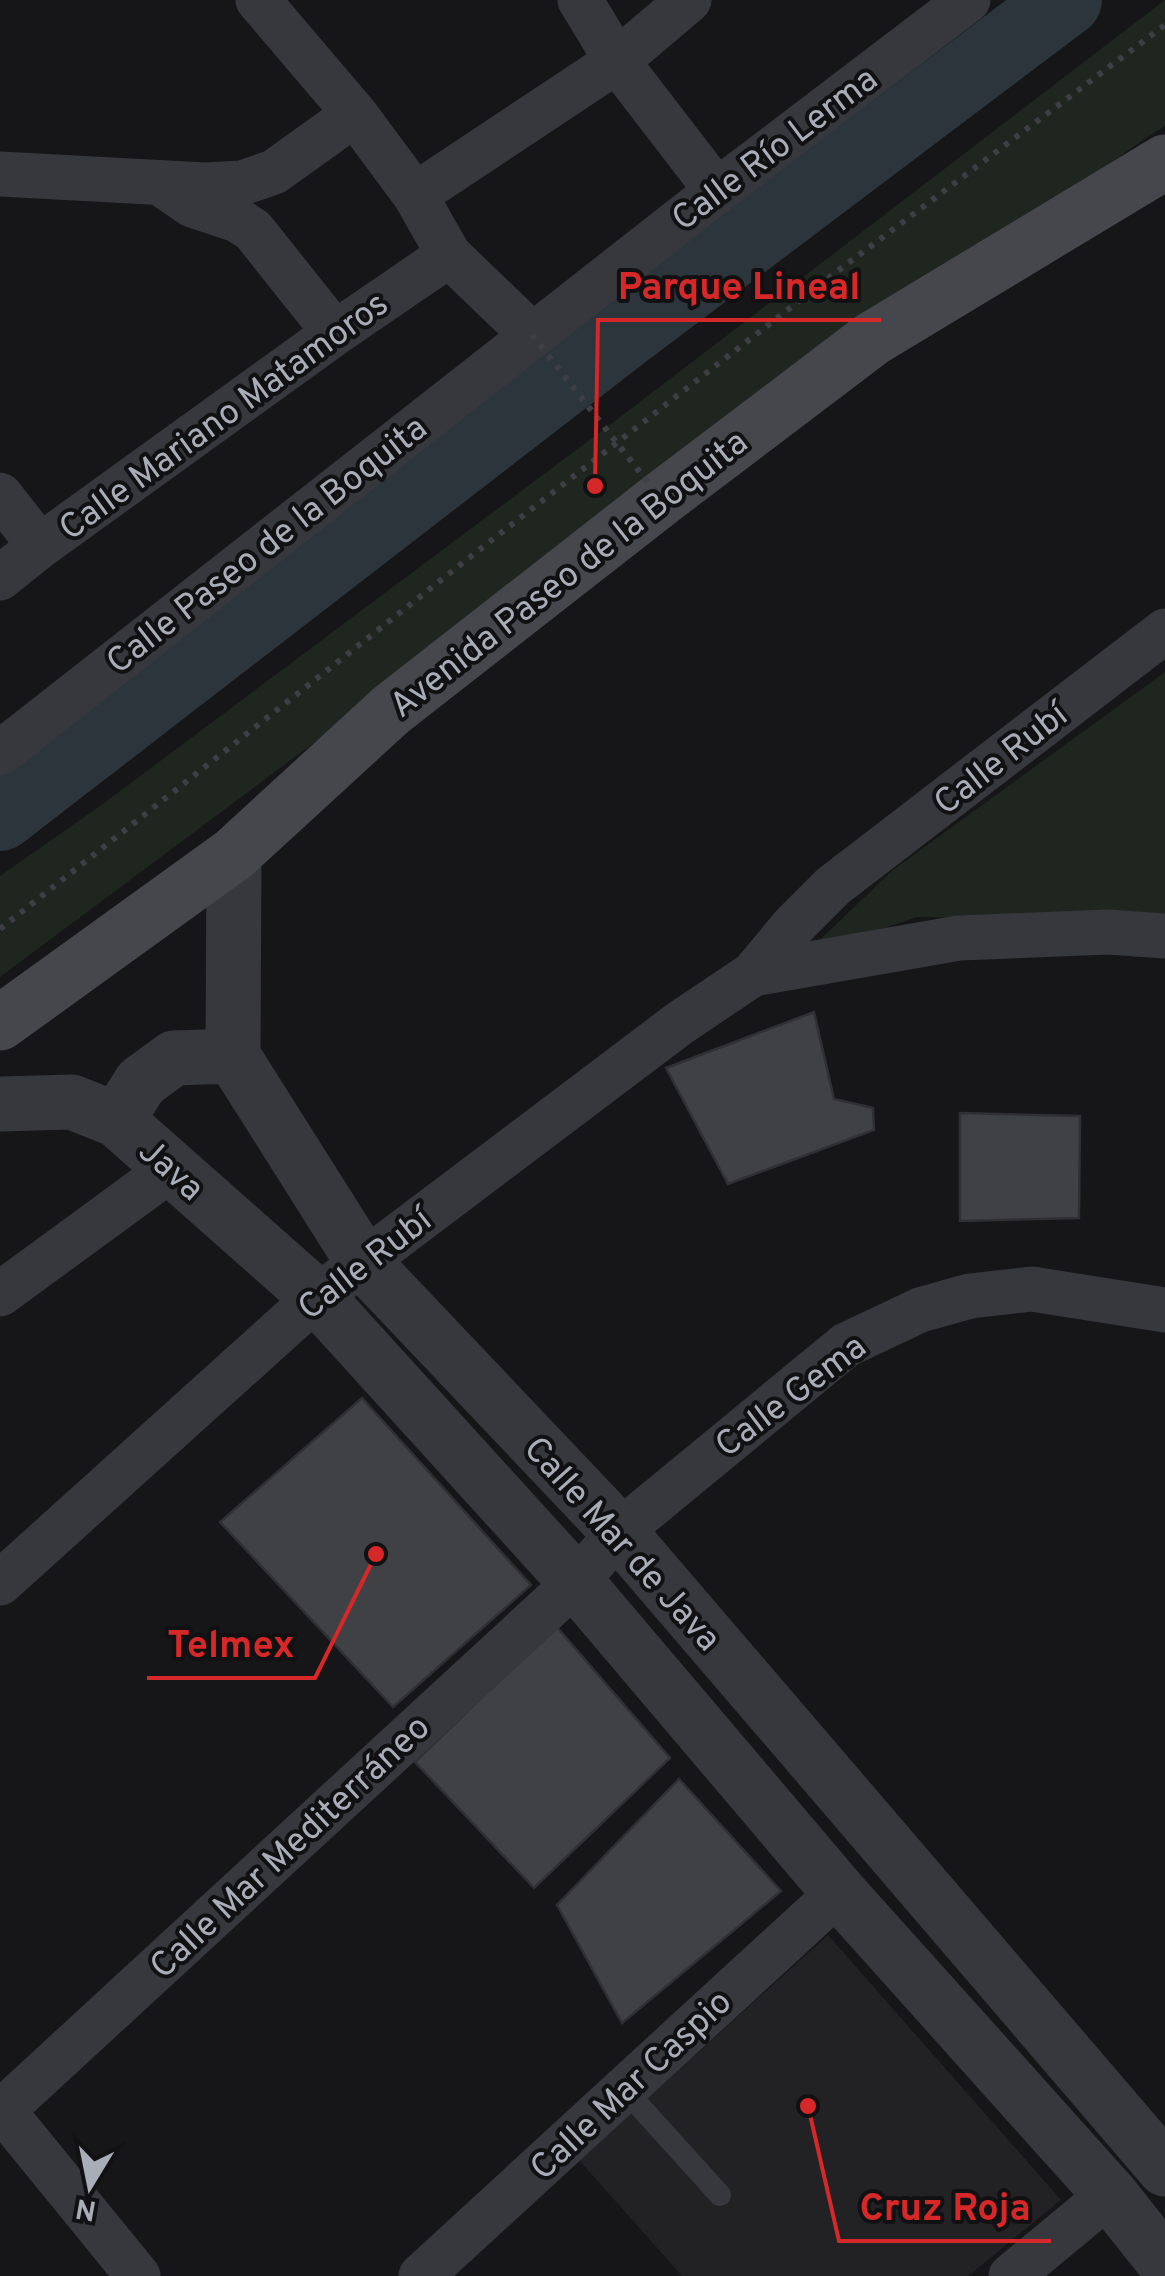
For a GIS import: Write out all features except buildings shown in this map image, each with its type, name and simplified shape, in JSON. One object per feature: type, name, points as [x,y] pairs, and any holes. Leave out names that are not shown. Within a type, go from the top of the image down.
[{"type":"main road","name":"Avenida Paseo de la Boquita","points":[[0,1023],[234,854],[391,710],[872,340],[1165,162]]},
{"type":"street","points":[[258,0],[355,114],[415,195],[449,256],[532,335]]},
{"type":"street","points":[[580,0],[618,62],[716,191]]},
{"type":"street","points":[[415,195],[618,62],[689,0]]},
{"type":"street","name":"Calle Río Lerma","points":[[532,335],[968,0]]},
{"type":"street","points":[[0,174],[242,183],[274,172],[355,114]]},
{"type":"street","points":[[158,182],[192,205],[237,220],[253,230],[335,332]]},
{"type":"street","name":"Calle Mariano Matamoros","points":[[0,578],[335,332],[449,256]]},
{"type":"street","name":"Calle Paseo de la Boquita","points":[[0,754],[532,335]]},
{"type":"street","points":[[0,495],[40,546]]},
{"type":"street","name":"Calle Rubí","points":[[0,1583],[317,1297],[680,1022],[753,974],[832,886],[1165,631]]},
{"type":"street","points":[[116,1120],[141,1082],[174,1058],[233,1056],[234,854]]},
{"type":"street","name":"Calle Rubí","points":[[753,974],[958,938],[1108,932],[1165,936]]},
{"type":"street","name":"Calle Mar de Java","points":[[233,1056],[363,1262],[619,1532],[1165,2169]]},
{"type":"street","name":"Java","points":[[0,1104],[72,1102],[116,1120],[317,1297]]},
{"type":"street","points":[[0,1294],[171,1169]]},
{"type":"street","name":"Calle Gema","points":[[576,1582],[619,1532],[846,1345],[920,1310],[970,1296],[1032,1288],[1165,1310]]},
{"type":"street","name":"Calle Mar de Java","points":[[317,1297],[576,1582],[838,1892],[1110,2194],[1165,2263]]},
{"type":"street","name":"Calle Mar Mediterráneo","points":[[1,2109],[576,1582]]},
{"type":"street","name":"Calle Mar Caspio","points":[[421,2276],[838,1892]]},
{"type":"street","points":[[903,1963],[954,1923]]},
{"type":"street","points":[[1,2109],[138,2276]]},
{"type":"street","points":[[1011,2276],[1110,2194]]},
{"type":"lane","points":[[625,2090],[720,2194]]},
{"type":"path","points":[[0,929],[493,538],[835,273],[1165,26]]},
{"type":"path","points":[[532,335],[661,499]]},
{"type":"shaded area","points":[[1165,0],[1165,126],[572,550],[0,977],[0,876],[100,806],[615,421]]},
{"type":"shaded area","points":[[1165,672],[1165,919],[917,917],[804,955],[893,870]]},
{"type":"shaded area","points":[[828,1935],[1061,2200],[968,2276],[682,2276],[579,2160]]},
{"type":"waterway","points":[[0,815],[623,334],[1066,0]]},
{"type":"place","name":"Parque Lineal","points":[[595,486]]},
{"type":"place","name":"Telmex","points":[[376,1554]]},
{"type":"place","name":"Cruz Roja","points":[[808,2106]]}]
